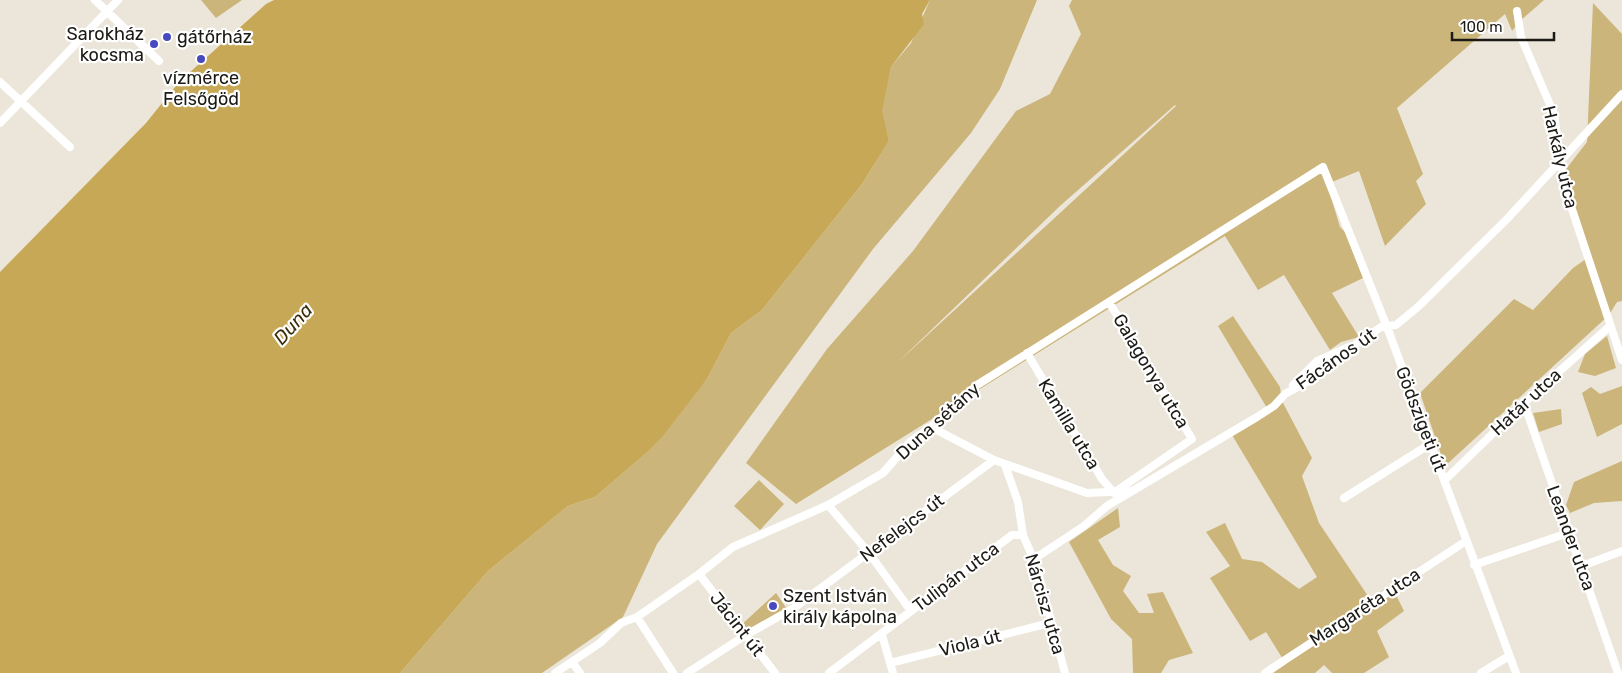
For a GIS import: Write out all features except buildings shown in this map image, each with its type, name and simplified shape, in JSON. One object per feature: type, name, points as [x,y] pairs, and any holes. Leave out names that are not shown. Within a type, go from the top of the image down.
[{"type":"street","points":[[94,0],[159,61]]},
{"type":"street","points":[[0,123],[118,0]]},
{"type":"street","name":"Harkály utca","points":[[1517,11],[1521,37],[1554,114],[1559,163],[1564,185],[1622,360]]},
{"type":"street","points":[[0,82],[70,148]]},
{"type":"street","name":"Fácános út","points":[[1034,559],[1084,526],[1107,506],[1274,406],[1285,394],[1316,377],[1353,346],[1381,327],[1396,325],[1419,306],[1508,218],[1622,94]]},
{"type":"street","name":"Gödszigeti út","points":[[1323,167],[1387,327],[1445,480],[1474,565],[1495,614],[1508,656],[1516,673]]},
{"type":"street","name":"Duna sétány","points":[[555,673],[600,644],[621,623],[637,617],[699,574],[733,547],[828,505],[883,473],[911,441],[931,427],[977,385],[1323,167]]},
{"type":"street","name":"Galagonya utca","points":[[1109,302],[1192,439],[1114,492]]},
{"type":"street","name":"Határ utca","points":[[1445,480],[1524,402],[1610,326]]},
{"type":"street","points":[[1285,394],[1317,361],[1353,346]]},
{"type":"street","name":"Kamilla utca","points":[[1026,354],[1102,480],[1114,492]]},
{"type":"street","name":"Leander utca","points":[[1524,402],[1618,673]]},
{"type":"street","points":[[931,427],[994,460],[1087,493],[1133,491]]},
{"type":"street","points":[[1344,498],[1430,444]]},
{"type":"street","name":"Nefelejcs út","points":[[687,673],[746,635],[794,608],[994,460]]},
{"type":"street","name":"Nárcisz utca","points":[[1005,464],[1018,502],[1023,535],[1034,559],[1065,673]]},
{"type":"street","points":[[1107,506],[1114,492]]},
{"type":"street","points":[[828,505],[869,554],[911,611]]},
{"type":"street","points":[[1474,565],[1568,533]]},
{"type":"street","name":"Nárcisz utca","points":[[1012,535],[1023,535]]},
{"type":"street","name":"Tulipán utca","points":[[829,673],[1012,535]]},
{"type":"street","name":"Margaréta utca","points":[[1265,673],[1466,541]]},
{"type":"street","points":[[1582,566],[1622,551]]},
{"type":"street","name":"Jácint út","points":[[699,574],[775,673]]},
{"type":"street","points":[[637,617],[673,673]]},
{"type":"street","name":"Viola út","points":[[890,663],[1050,623]]},
{"type":"street","points":[[882,634],[893,673]]},
{"type":"street","points":[[1481,673],[1508,656]]},
{"type":"street","points":[[572,662],[580,673]]},
{"type":"shaded area","points":[[201,0],[242,0],[216,18]]},
{"type":"shaded area","points":[[930,0],[1037,0],[1000,89],[971,133],[873,249],[657,544],[623,617],[542,673],[400,673],[488,571],[568,506],[595,497],[644,455],[707,379],[731,333],[762,310],[862,184],[889,141],[881,111],[891,67],[911,43]]},
{"type":"shaded area","points":[[1072,0],[1544,0],[1521,20],[1512,31],[1505,14],[1397,108],[1423,174],[1416,181],[1426,204],[1385,246],[1359,171],[1327,184],[1340,227],[1345,232],[1363,278],[1332,293],[1359,337],[1341,342],[1330,350],[1284,275],[1258,290],[1225,236],[796,504],[746,463],[827,349],[913,251],[1016,111],[1050,94],[1081,34],[1069,6]],"holes":[[[1176,106],[896,364],[1061,205]]]},
{"type":"shaded area","points":[[1593,3],[1622,34],[1622,301],[1617,302],[1609,315],[1445,466],[1420,393],[1514,299],[1533,310],[1573,268],[1586,259],[1560,177],[1587,142]]},
{"type":"shaded area","points":[[1233,316],[1280,387],[1282,401],[1312,458],[1302,476],[1319,523],[1370,599],[1391,585],[1404,611],[1377,631],[1389,657],[1364,673],[1332,673],[1324,665],[1315,673],[1273,673],[1286,664],[1266,632],[1250,641],[1210,578],[1230,566],[1206,532],[1225,523],[1242,559],[1262,562],[1299,589],[1317,577],[1232,435],[1270,413],[1218,326]]},
{"type":"shaded area","points":[[1607,336],[1616,368],[1595,376],[1578,372],[1585,354]]},
{"type":"shaded area","points":[[1622,386],[1622,424],[1597,437],[1582,393],[1591,387],[1600,394]]},
{"type":"shaded area","points":[[1561,409],[1562,424],[1539,432],[1533,413]]},
{"type":"shaded area","points":[[1622,461],[1622,501],[1594,503],[1570,513],[1566,505],[1574,482]]},
{"type":"shaded area","points":[[759,480],[784,504],[760,530],[734,506]]},
{"type":"shaded area","points":[[1118,508],[1120,527],[1098,540],[1113,565],[1131,576],[1123,591],[1139,613],[1154,613],[1147,594],[1163,592],[1193,653],[1169,660],[1161,673],[1133,673],[1132,639],[1111,619],[1069,542]]},
{"type":"shaded area","points":[[776,593],[787,609],[746,633],[740,626]]},
{"type":"water","name":"Duna","points":[[274,0],[930,0],[922,14],[924,24],[891,67],[882,111],[889,141],[862,184],[762,310],[731,333],[707,379],[662,437],[595,497],[568,506],[488,571],[400,673],[0,673],[0,272],[146,123],[179,82],[266,4]]},
{"type":"place","name":"gátőrház","points":[[167,37]]},
{"type":"place","name":"Sarokház kocsma","points":[[154,44]]},
{"type":"place","name":"vízmérce Felsőgöd","points":[[201,59]]},
{"type":"place","name":"Szent István király kápolna","points":[[773,606]]}]
